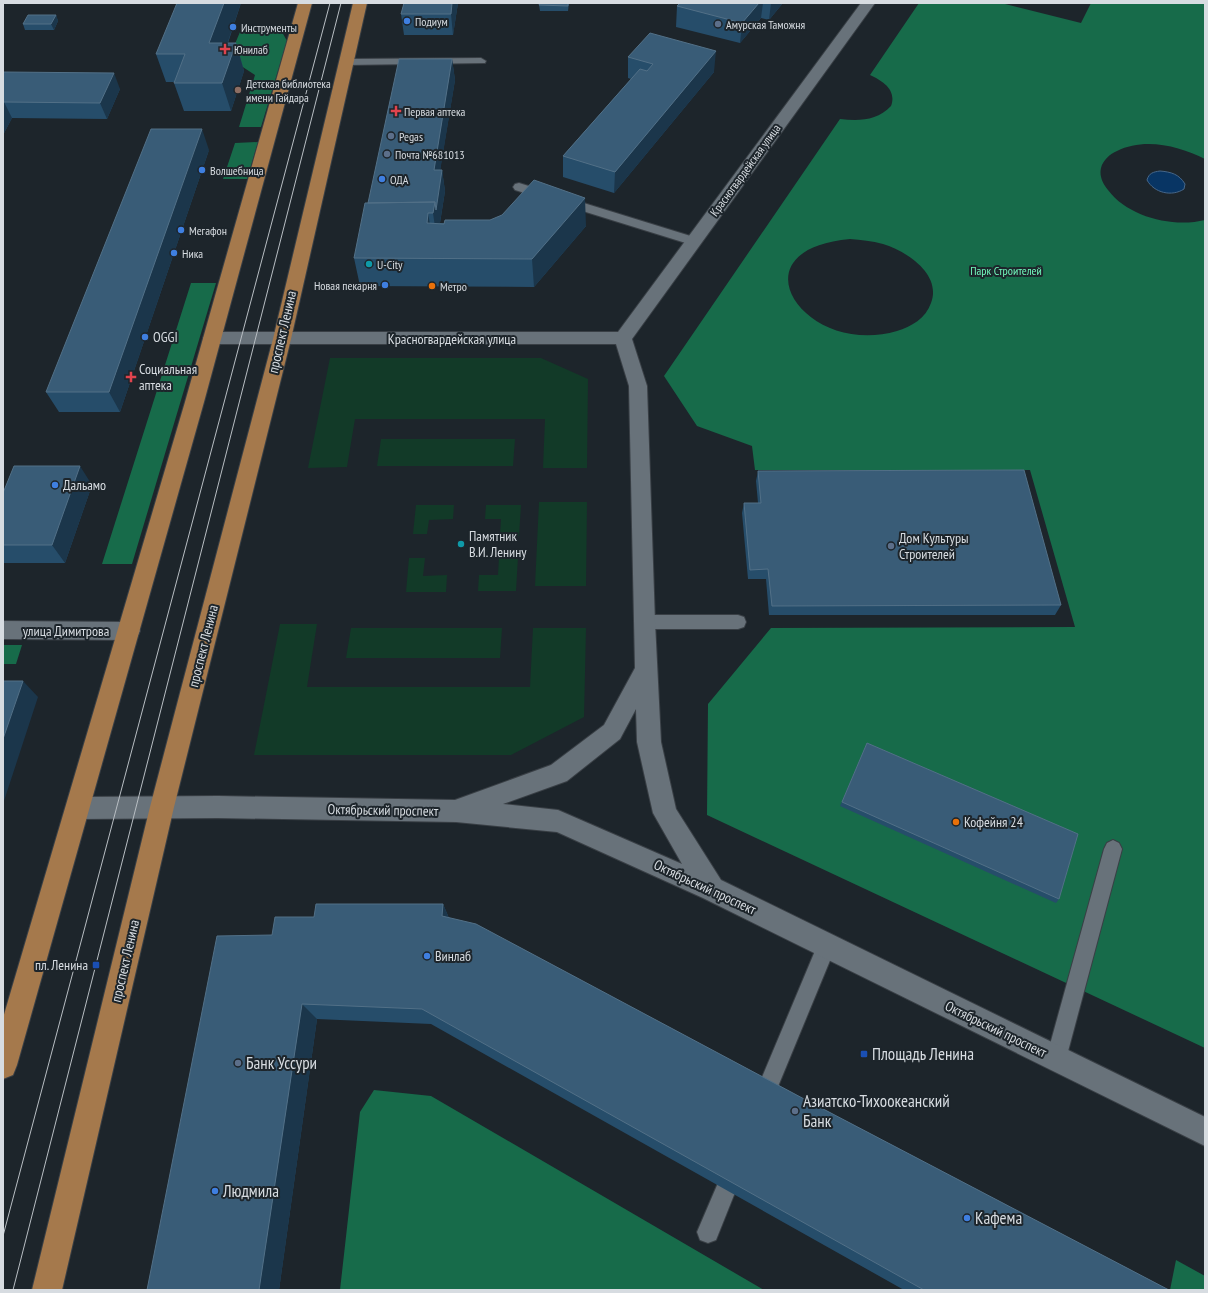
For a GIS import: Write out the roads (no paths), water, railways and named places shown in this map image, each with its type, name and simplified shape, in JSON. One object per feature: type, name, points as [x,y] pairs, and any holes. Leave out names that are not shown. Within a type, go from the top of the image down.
[{"type":"highway","points":[[3,1065],[129,631],[270,134],[305,3]]},
{"type":"highway","name":"проспект Ленина","points":[[47,1290],[162,807],[282,339],[360,3]]},
{"type":"street","name":"Красногвардейская улица","points":[[212,338],[623,338],[868,3]]},
{"type":"street","points":[[623,338],[638,386],[644,622],[649,742],[665,813],[712,889]]},
{"type":"street","name":"улица Димитрова","points":[[3,630],[129,631]]},
{"type":"street","points":[[456,811],[559,773],[612,732],[646,669]]},
{"type":"street","name":"Октябрьский проспект","points":[[78,808],[162,807],[456,811],[558,821],[712,889],[1205,1132]]},
{"type":"lane","points":[[346,62],[481,61]]},
{"type":"lane","points":[[519,187],[693,241]]},
{"type":"lane","points":[[644,622],[738,622]]},
{"type":"lane","points":[[1056,1059],[1113,849]]},
{"type":"lane","points":[[765,1094],[827,946]]},
{"type":"lane","points":[[708,1232],[725,1190]]},
{"type":"water","points":[[1160,171],[1177,176],[1185,184],[1184,189],[1174,193],[1169,193],[1159,191],[1154,188],[1147,180],[1152,173]]},
{"type":"tram line","points":[[3,1236],[330,3]]},
{"type":"tram line","points":[[13,1290],[341,3]]},
{"type":"place","name":"Подиум","points":[[407,21]]},
{"type":"place","name":"Амурская Таможня","points":[[718,24]]},
{"type":"place","name":"Инструменты","points":[[233,27]]},
{"type":"place","name":"Юнилаб","points":[[225,49]]},
{"type":"place","name":"Детская библиотека имени Гайдара","points":[[238,90]]},
{"type":"place","name":"Первая аптека","points":[[396,111]]},
{"type":"place","name":"Pegas","points":[[391,136]]},
{"type":"place","name":"Почта №681013","points":[[387,154]]},
{"type":"place","name":"Волшебница","points":[[202,170]]},
{"type":"place","name":"ОДА","points":[[382,179]]},
{"type":"place","name":"Мегафон","points":[[181,230]]},
{"type":"place","name":"Ника","points":[[174,253]]},
{"type":"place","name":"U-City","points":[[369,264]]},
{"type":"place","name":"Новая пекарня","points":[[385,285]]},
{"type":"place","name":"Метро","points":[[432,286]]},
{"type":"place","name":"OGGI","points":[[145,337]]},
{"type":"place","name":"Социальная аптека","points":[[131,377]]},
{"type":"place","name":"Дальамо","points":[[55,485]]},
{"type":"place","name":"Памятник В.И. Ленину","points":[[461,544]]},
{"type":"place","name":"Дом Культуры Строителей","points":[[891,546]]},
{"type":"place","name":"Кофейня 24","points":[[956,822]]},
{"type":"place","name":"Винлаб","points":[[427,956]]},
{"type":"place","name":"пл. Ленина","points":[[96,965]]},
{"type":"place","name":"Площадь Ленина","points":[[864,1054]]},
{"type":"place","name":"Банк Уссури","points":[[238,1063]]},
{"type":"place","name":"Азиатско-Тихоокеанский Банк","points":[[795,1111]]},
{"type":"place","name":"Людмила","points":[[215,1191]]},
{"type":"place","name":"Кафема","points":[[967,1218]]},
{"type":"park label","name":"Парк Строителей","points":[[1006,270]]}]
